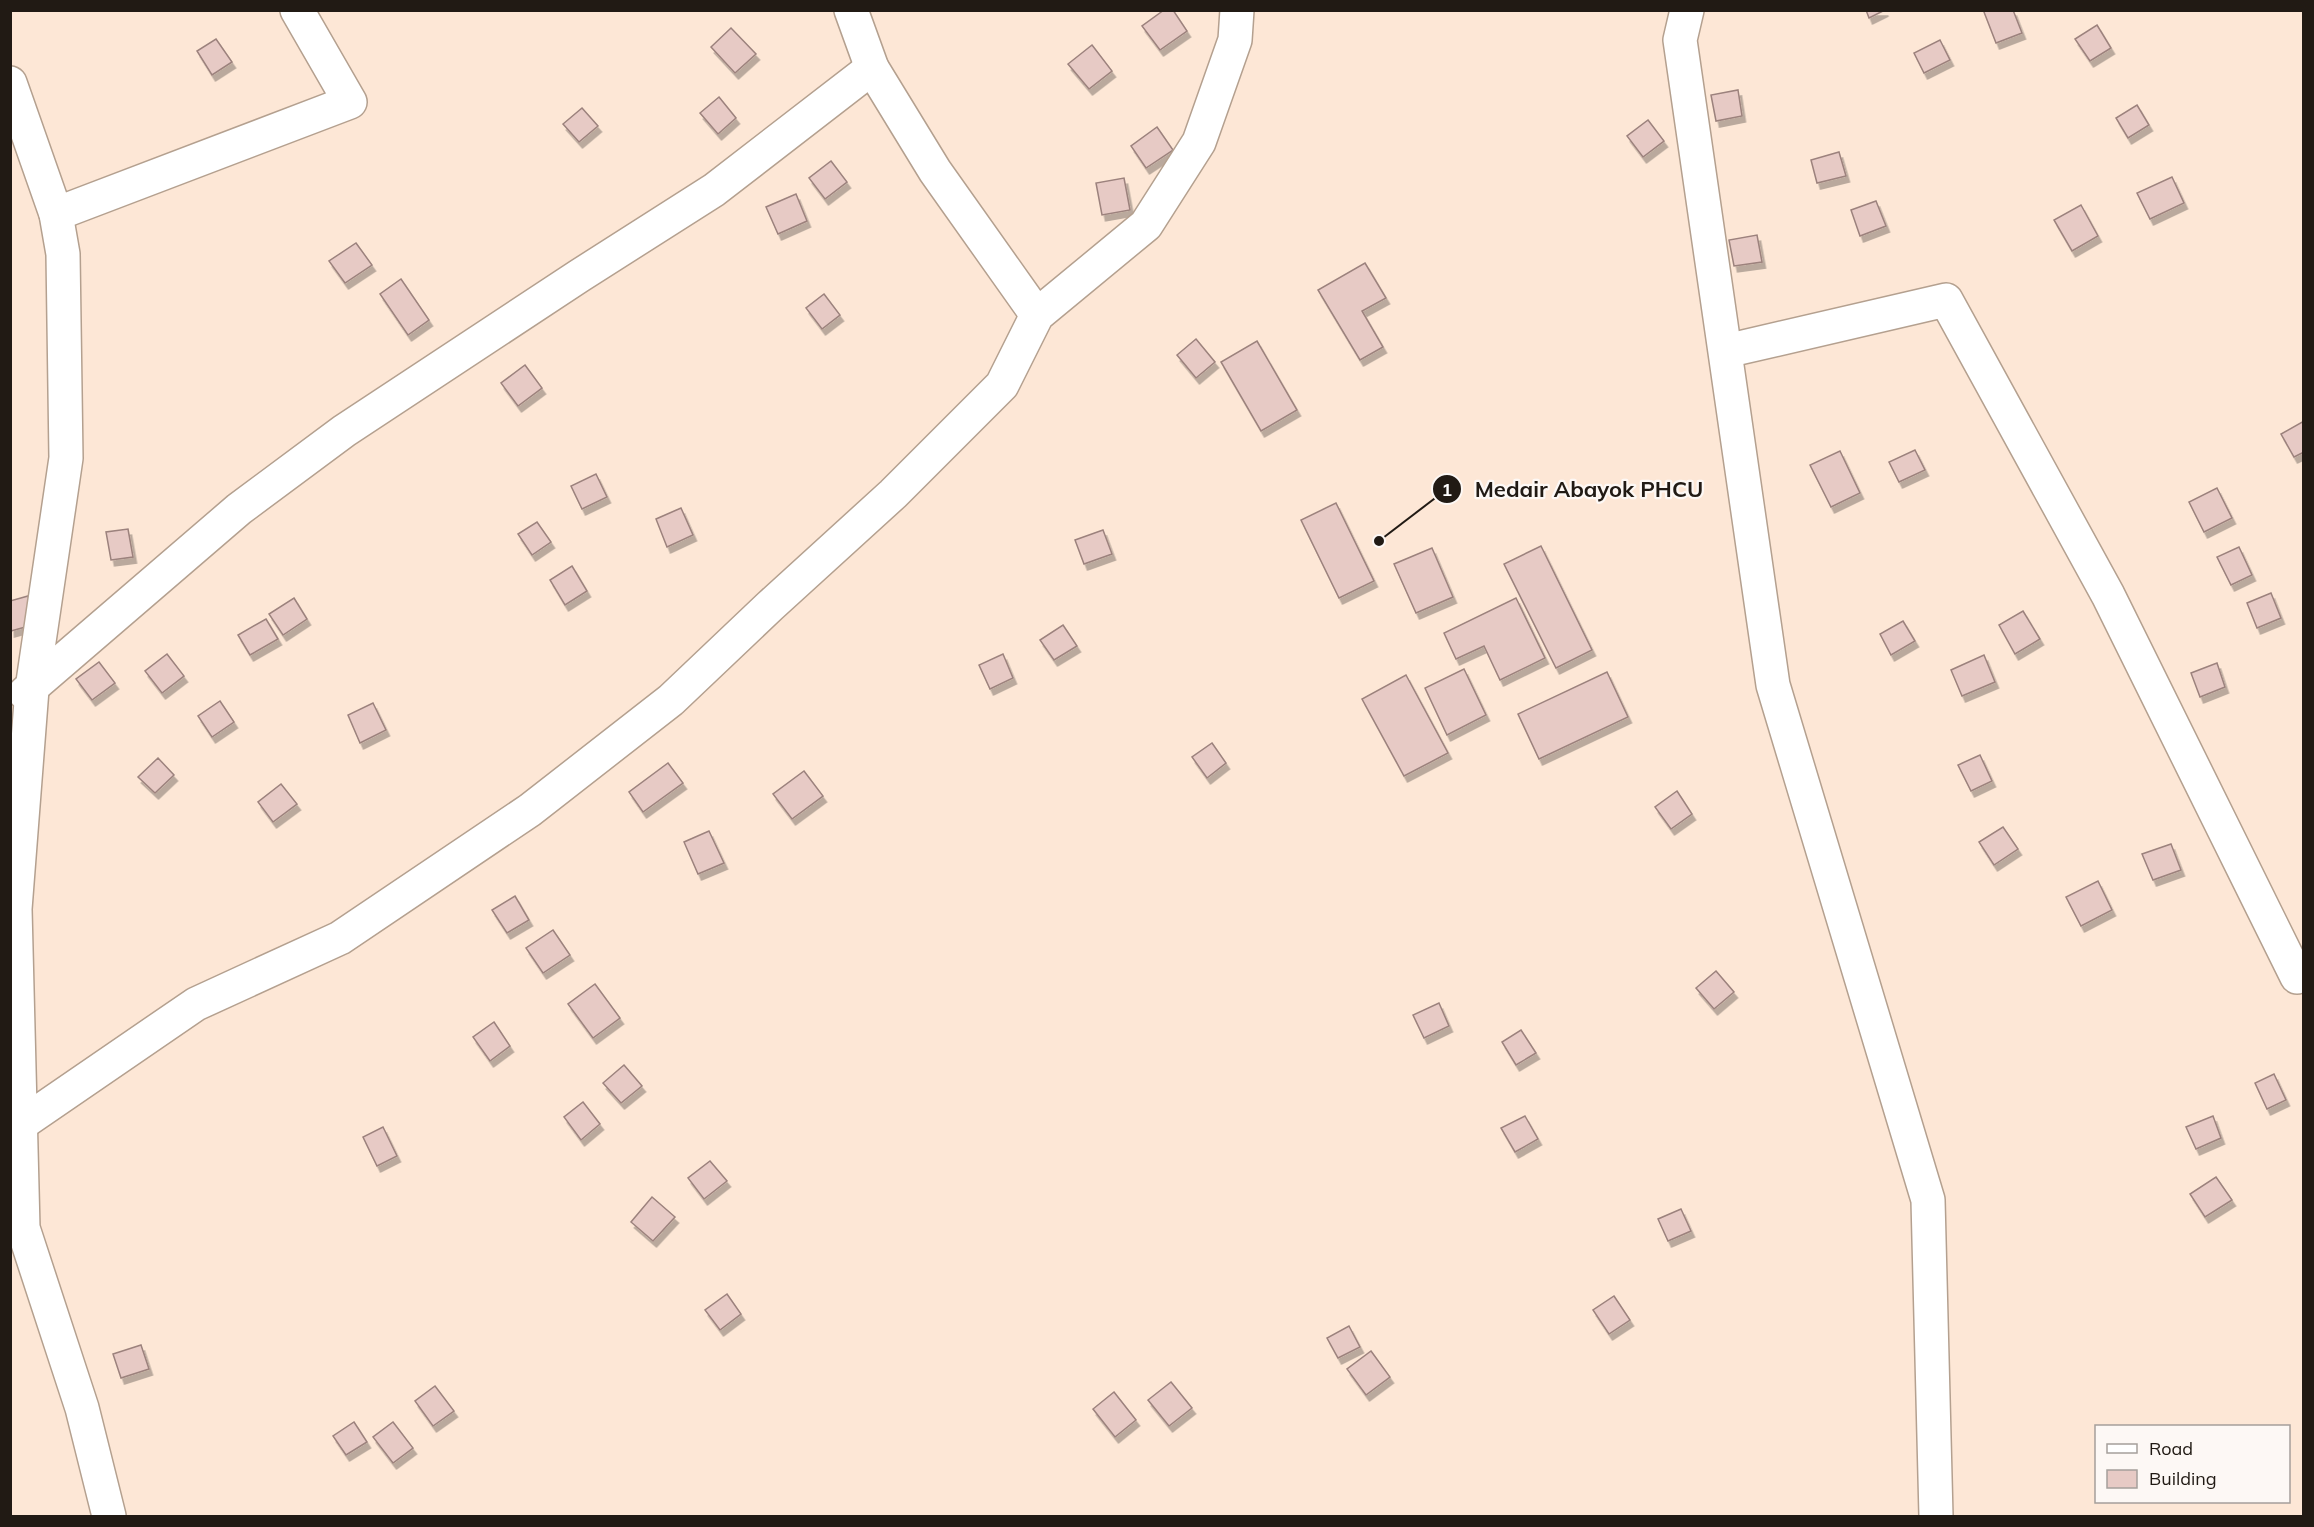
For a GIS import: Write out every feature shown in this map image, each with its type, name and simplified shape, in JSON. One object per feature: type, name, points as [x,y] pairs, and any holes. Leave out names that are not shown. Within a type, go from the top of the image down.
[{"type":"street","points":[[56,214],[350,102],[297,10]]},
{"type":"street","points":[[851,10],[872,68],[935,171],[1037,315]]},
{"type":"street","points":[[21,1124],[196,1004],[340,938],[530,810],[671,700],[893,494],[1002,385],[1037,315],[1146,225],[1199,142],[1235,40],[1237,10]]},
{"type":"street","points":[[1687,10],[1680,40],[1773,685],[1928,1200],[1936,1516]]},
{"type":"street","points":[[21,696],[238,509],[354,424],[714,190],[872,68]]},
{"type":"street","points":[[10,83],[56,214],[63,254],[66,458],[21,696],[15,909],[23,1228],[82,1408],[109,1516]]},
{"type":"street","points":[[1726,351],[1946,300],[2108,595],[2297,976],[2304,974]]},
{"type":"building","points":[[1164,10],[1173,10],[1187,31],[1160,50],[1142,26]]},
{"type":"building","points":[[1866,10],[1885,10],[1869,18]]},
{"type":"building","points":[[2013,10],[2022,33],[1996,43],[1984,12]]},
{"type":"building","points":[[2097,25],[2111,48],[2090,61],[2075,39]]},
{"type":"building","points":[[731,28],[756,54],[735,73],[711,47]]},
{"type":"building","points":[[216,39],[232,62],[212,75],[197,51]]},
{"type":"building","points":[[1940,40],[1950,60],[1924,73],[1914,53]]},
{"type":"building","points":[[1092,45],[1112,71],[1089,89],[1068,64]]},
{"type":"building","points":[[1738,90],[1742,116],[1716,121],[1711,95]]},
{"type":"building","points":[[719,97],[736,118],[718,134],[700,113]]},
{"type":"building","points":[[2137,105],[2149,125],[2128,138],[2116,118]]},
{"type":"building","points":[[582,108],[598,126],[579,142],[563,124]]},
{"type":"building","points":[[1648,120],[1664,141],[1643,157],[1627,136]]},
{"type":"building","points":[[1157,127],[1173,150],[1146,168],[1131,146]]},
{"type":"building","points":[[1839,152],[1846,176],[1817,183],[1811,160]]},
{"type":"building","points":[[831,161],[847,182],[825,199],[809,178]]},
{"type":"building","points":[[2172,177],[2184,203],[2150,219],[2137,193]]},
{"type":"building","points":[[1124,178],[1130,210],[1102,215],[1096,183]]},
{"type":"building","points":[[796,194],[807,221],[778,234],[766,207]]},
{"type":"building","points":[[1876,201],[1886,226],[1860,236],[1851,210]]},
{"type":"building","points":[[2081,205],[2098,236],[2072,251],[2054,220]]},
{"type":"building","points":[[1757,235],[1762,262],[1734,266],[1729,240]]},
{"type":"building","points":[[356,243],[372,265],[345,283],[329,261]]},
{"type":"building","points":[[1365,263],[1386,298],[1362,311],[1383,347],[1360,360],[1318,290]]},
{"type":"building","points":[[401,279],[429,320],[408,335],[380,294]]},
{"type":"building","points":[[824,294],[840,315],[822,329],[806,308]]},
{"type":"building","points":[[1196,339],[1215,362],[1196,378],[1177,355]]},
{"type":"building","points":[[1257,341],[1297,410],[1261,431],[1221,362]]},
{"type":"building","points":[[525,365],[542,388],[518,406],[501,383]]},
{"type":"building","points":[[2304,421],[2304,452],[2294,457],[2281,434]]},
{"type":"building","points":[[1915,450],[1925,470],[1899,482],[1889,462]]},
{"type":"building","points":[[1840,451],[1860,493],[1831,507],[1810,465]]},
{"type":"building","points":[[596,474],[607,497],[582,509],[571,486]]},
{"type":"building","points":[[2217,488],[2232,518],[2204,532],[2189,502]]},
{"type":"building","points":[[1336,503],[1374,581],[1339,598],[1301,520]]},
{"type":"building","points":[[681,508],[693,535],[667,547],[656,519]]},
{"type":"building","points":[[537,522],[551,542],[532,555],[518,534]]},
{"type":"building","points":[[128,529],[133,557],[111,560],[106,532]]},
{"type":"building","points":[[1103,530],[1112,554],[1084,564],[1075,540]]},
{"type":"building","points":[[1541,546],[1592,650],[1556,668],[1504,564]]},
{"type":"building","points":[[2239,547],[2252,575],[2231,585],[2217,557]]},
{"type":"building","points":[[1432,548],[1453,597],[1416,613],[1394,564]]},
{"type":"building","points":[[572,566],[587,591],[565,605],[550,580]]},
{"type":"building","points":[[2271,593],[2281,618],[2257,628],[2247,603]]},
{"type":"building","points":[[28,596],[36,624],[11,631],[10,601]]},
{"type":"building","points":[[294,598],[307,619],[283,635],[269,614]]},
{"type":"building","points":[[1516,598],[1545,658],[1500,680],[1484,646],[1456,659],[1444,633]]},
{"type":"building","points":[[2023,611],[2040,639],[2015,654],[1999,625]]},
{"type":"building","points":[[266,619],[278,639],[250,655],[238,635]]},
{"type":"building","points":[[1903,621],[1915,641],[1891,655],[1880,634]]},
{"type":"building","points":[[1063,625],[1077,646],[1054,660],[1040,640]]},
{"type":"building","points":[[167,654],[184,676],[162,693],[145,671]]},
{"type":"building","points":[[1003,654],[1013,678],[990,689],[979,665]]},
{"type":"building","points":[[1984,655],[1995,682],[1962,696],[1951,670]]},
{"type":"building","points":[[99,662],[115,683],[92,700],[76,679]]},
{"type":"building","points":[[2217,663],[2225,687],[2200,697],[2191,673]]},
{"type":"building","points":[[1464,669],[1486,715],[1447,735],[1425,688]]},
{"type":"building","points":[[1607,672],[1628,717],[1539,759],[1518,714]]},
{"type":"building","points":[[1406,675],[1448,753],[1404,776],[1362,699]]},
{"type":"building","points":[[220,701],[234,722],[212,737],[198,716]]},
{"type":"building","points":[[373,703],[386,730],[360,743],[348,715]]},
{"type":"building","points":[[1212,743],[1226,763],[1207,778],[1192,757]]},
{"type":"building","points":[[1980,755],[1992,781],[1971,791],[1958,765]]},
{"type":"building","points":[[158,758],[174,775],[155,793],[138,777]]},
{"type":"building","points":[[668,763],[683,783],[643,812],[629,792]]},
{"type":"building","points":[[804,771],[823,796],[792,819],[773,794]]},
{"type":"building","points":[[281,784],[297,804],[273,822],[258,802]]},
{"type":"building","points":[[1677,791],[1692,814],[1671,829],[1655,807]]},
{"type":"building","points":[[2003,827],[2018,849],[1994,865],[1979,842]]},
{"type":"building","points":[[709,831],[724,863],[698,874],[684,842]]},
{"type":"building","points":[[2171,844],[2181,870],[2153,880],[2142,854]]},
{"type":"building","points":[[2098,881],[2112,910],[2081,926],[2066,897]]},
{"type":"building","points":[[515,896],[529,920],[507,933],[492,910]]},
{"type":"building","points":[[553,930],[570,955],[543,973],[526,948]]},
{"type":"building","points":[[1716,971],[1734,992],[1714,1009],[1696,988]]},
{"type":"building","points":[[595,984],[620,1018],[593,1038],[568,1004]]},
{"type":"building","points":[[1439,1003],[1449,1026],[1424,1038],[1413,1015]]},
{"type":"building","points":[[494,1022],[510,1046],[490,1061],[473,1037]]},
{"type":"building","points":[[1521,1030],[1536,1053],[1516,1065],[1502,1042]]},
{"type":"building","points":[[624,1065],[642,1086],[621,1103],[603,1083]]},
{"type":"building","points":[[2274,1074],[2286,1100],[2267,1109],[2255,1083]]},
{"type":"building","points":[[583,1102],[600,1124],[581,1140],[564,1117]]},
{"type":"building","points":[[1525,1116],[1538,1139],[1515,1152],[1501,1128]]},
{"type":"building","points":[[2213,1116],[2221,1138],[2196,1149],[2186,1127]]},
{"type":"building","points":[[383,1127],[397,1156],[377,1166],[363,1137]]},
{"type":"building","points":[[710,1161],[727,1181],[704,1199],[688,1178]]},
{"type":"building","points":[[2216,1177],[2232,1200],[2205,1217],[2190,1194]]},
{"type":"building","points":[[652,1197],[675,1217],[653,1241],[631,1222]]},
{"type":"building","points":[[1681,1209],[1691,1231],[1668,1241],[1658,1219]]},
{"type":"building","points":[[727,1294],[741,1314],[720,1330],[705,1310]]},
{"type":"building","points":[[1614,1296],[1630,1320],[1609,1334],[1593,1310]]},
{"type":"building","points":[[1349,1326],[1360,1347],[1338,1358],[1327,1338]]},
{"type":"building","points":[[141,1345],[149,1369],[121,1378],[113,1354]]},
{"type":"building","points":[[1371,1351],[1390,1377],[1366,1395],[1347,1369]]},
{"type":"building","points":[[1171,1382],[1192,1408],[1169,1426],[1148,1400]]},
{"type":"building","points":[[435,1386],[454,1411],[433,1426],[415,1401]]},
{"type":"building","points":[[1114,1392],[1136,1420],[1115,1437],[1093,1409]]},
{"type":"building","points":[[354,1422],[367,1442],[346,1455],[333,1436]]},
{"type":"building","points":[[393,1422],[413,1448],[393,1463],[373,1437]]},
{"type":"place","name":"Medair Abayok PHCU","points":[[1379,541]]}]
